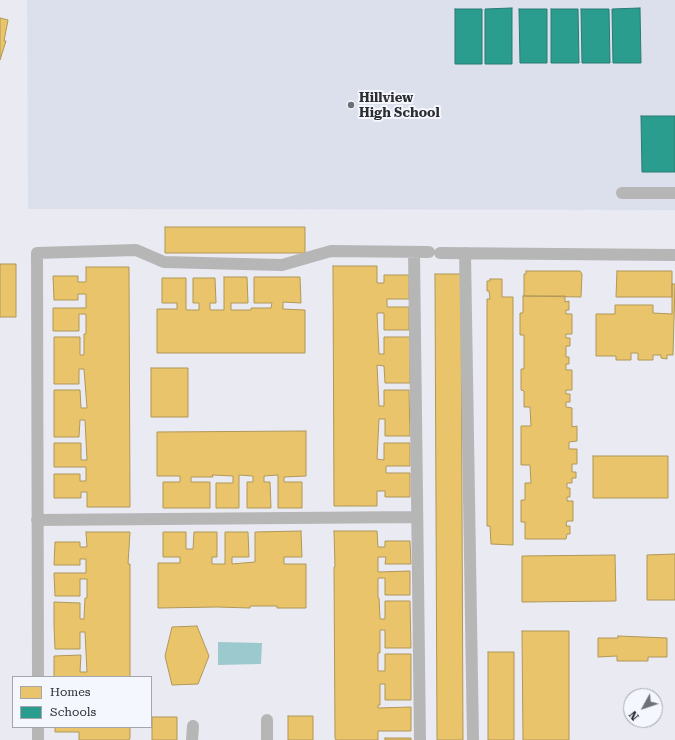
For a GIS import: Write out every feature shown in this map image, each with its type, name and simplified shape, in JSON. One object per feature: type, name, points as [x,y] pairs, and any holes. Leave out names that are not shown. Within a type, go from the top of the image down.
[{"type":"lane","points":[[622,193],[675,192]]},
{"type":"lane","points":[[38,676],[37,253],[136,250],[164,262],[282,265],[331,251],[675,255]]},
{"type":"lane","points":[[414,252],[420,740]]},
{"type":"lane","points":[[465,253],[473,740]]},
{"type":"lane","points":[[37,520],[417,517]]},
{"type":"lane","points":[[267,720],[267,740]]},
{"type":"lane","points":[[192,740],[193,726]]},
{"type":"lane","points":[[38,728],[38,740]]},
{"type":"shaded area","name":"Hillview High School","points":[[27,0],[675,0],[675,210],[28,209]]},
{"type":"water","points":[[218,642],[262,643],[261,664],[218,665]]},
{"type":"building: Homes","points":[[0,18],[8,20],[4,41],[6,41],[0,60]]},
{"type":"building: Homes","points":[[165,227],[305,227],[305,253],[165,253]]},
{"type":"building: Homes","points":[[0,264],[16,264],[16,317],[0,317]]},
{"type":"building: Homes","points":[[333,266],[377,266],[377,283],[384,283],[384,275],[409,275],[409,299],[387,299],[387,307],[409,307],[409,330],[384,330],[384,313],[377,313],[379,354],[384,354],[384,337],[410,337],[410,383],[385,383],[384,366],[377,365],[379,406],[384,406],[384,390],[409,390],[410,436],[385,436],[385,419],[379,419],[377,459],[384,460],[384,443],[410,443],[410,466],[386,466],[386,473],[410,473],[410,497],[385,497],[385,491],[377,491],[377,506],[334,506]]},
{"type":"building: Homes","points":[[86,267],[129,267],[130,507],[87,507],[87,492],[81,492],[81,498],[54,498],[54,474],[80,474],[80,481],[86,481],[86,467],[54,467],[54,443],[81,443],[81,460],[87,460],[85,420],[80,420],[79,437],[54,437],[54,390],[80,390],[81,408],[87,408],[84,369],[79,369],[79,384],[54,384],[54,337],[80,337],[80,355],[84,355],[86,314],[79,314],[79,331],[53,331],[53,308],[86,308],[86,294],[78,294],[78,300],[54,300],[53,276],[78,276],[78,282],[86,282]]},
{"type":"building: Homes","points":[[526,271],[580,271],[582,274],[581,297],[524,296],[524,274],[526,274]]},
{"type":"building: Homes","points":[[617,271],[672,271],[672,297],[616,297]]},
{"type":"building: Homes","points":[[435,274],[461,274],[463,740],[437,740]]},
{"type":"building: Homes","points":[[224,277],[247,277],[248,303],[231,303],[231,310],[251,310],[251,308],[271,308],[272,303],[254,303],[254,277],[300,277],[301,303],[283,302],[283,309],[305,310],[305,353],[157,353],[157,309],[177,309],[177,303],[162,303],[162,278],[186,278],[186,310],[199,310],[199,303],[193,303],[193,278],[215,278],[216,303],[210,303],[210,310],[224,310]]},
{"type":"building: Homes","points":[[490,279],[502,279],[502,297],[513,297],[513,545],[491,544],[490,526],[487,526],[487,299],[490,299],[489,291],[487,291],[487,281],[490,281]]},
{"type":"building: Homes","points":[[672,284],[675,284],[673,355],[667,355],[667,359],[661,358],[661,355],[653,355],[653,360],[638,360],[638,353],[631,353],[631,360],[616,360],[616,356],[596,356],[596,314],[615,314],[615,305],[653,305],[653,313],[672,314]]},
{"type":"building: Homes","points":[[523,296],[565,296],[565,302],[569,301],[569,310],[566,310],[566,314],[572,314],[572,334],[566,334],[566,338],[570,338],[570,346],[566,346],[566,357],[569,357],[569,364],[566,364],[566,370],[572,370],[572,390],[566,390],[566,394],[570,394],[570,402],[566,402],[566,407],[572,408],[572,427],[577,426],[577,441],[569,442],[569,449],[577,449],[577,464],[572,464],[572,472],[576,472],[576,478],[572,478],[572,483],[567,483],[567,488],[570,488],[570,497],[567,497],[567,501],[573,501],[573,521],[567,521],[566,526],[570,526],[570,534],[567,534],[566,539],[525,539],[525,522],[521,522],[521,500],[525,500],[525,483],[531,483],[530,465],[521,465],[521,426],[531,426],[530,407],[524,407],[524,391],[521,390],[521,369],[524,369],[524,335],[520,335],[520,313],[523,313]]},
{"type":"building: Homes","points":[[151,368],[188,368],[188,417],[151,417]]},
{"type":"building: Homes","points":[[306,431],[306,476],[284,477],[284,482],[302,482],[302,508],[278,508],[278,475],[264,476],[264,482],[270,482],[271,508],[247,508],[247,482],[253,482],[253,476],[239,475],[239,508],[216,508],[216,483],[233,483],[233,476],[212,475],[213,477],[191,477],[191,482],[210,482],[210,508],[163,508],[163,482],[180,482],[180,476],[157,476],[157,432]]},
{"type":"building: Homes","points":[[593,456],[668,456],[668,498],[593,498]]},
{"type":"building: Homes","points":[[301,531],[302,557],[284,557],[284,564],[306,564],[306,608],[250,606],[250,608],[158,608],[158,563],[180,563],[180,557],[163,557],[163,532],[186,532],[186,549],[193,549],[194,532],[217,532],[217,557],[212,557],[212,564],[225,564],[225,532],[248,532],[249,557],[232,557],[232,564],[255,562],[255,532]]},
{"type":"building: Homes","points":[[334,531],[377,531],[378,547],[385,547],[385,541],[410,541],[411,564],[385,564],[386,557],[378,557],[378,572],[410,571],[410,595],[385,595],[385,578],[378,578],[378,598],[380,619],[385,619],[385,601],[410,601],[411,648],[385,648],[385,630],[380,630],[378,671],[385,671],[385,654],[411,654],[411,700],[385,700],[385,684],[380,684],[380,705],[378,705],[378,708],[411,707],[411,731],[378,731],[378,740],[336,740],[335,738]]},
{"type":"building: Homes","points":[[86,532],[130,532],[128,564],[130,564],[130,676],[54,676],[54,656],[81,655],[80,672],[87,672],[85,632],[80,632],[80,649],[55,649],[54,626],[54,602],[80,603],[80,619],[84,619],[85,598],[87,598],[87,579],[80,579],[80,596],[55,596],[54,573],[86,573],[86,559],[80,559],[80,565],[54,565],[55,542],[80,542],[80,547],[87,547]]},
{"type":"building: Homes","points":[[675,554],[675,600],[647,600],[647,555]]},
{"type":"building: Homes","points":[[615,555],[616,601],[522,602],[522,556]]},
{"type":"building: Homes","points":[[197,626],[209,656],[198,684],[172,685],[165,656],[172,627]]},
{"type":"building: Homes","points":[[522,631],[569,631],[569,740],[523,740]]},
{"type":"building: Homes","points":[[618,636],[667,638],[667,657],[648,657],[648,661],[617,661],[617,656],[598,657],[598,638],[618,638]]},
{"type":"building: Homes","points":[[488,652],[514,652],[514,740],[488,740]]},
{"type":"building: Homes","points":[[288,716],[313,716],[313,740],[288,740]]},
{"type":"building: Homes","points":[[152,717],[177,717],[177,740],[152,740]]},
{"type":"building: Homes","points":[[55,728],[130,728],[130,738],[129,740],[79,740],[79,732],[55,732]]},
{"type":"building: Homes","points":[[385,738],[411,738],[411,740],[385,740]]},
{"type":"building: Schools","points":[[512,8],[512,64],[485,64],[485,9]]},
{"type":"building: Schools","points":[[640,8],[641,63],[613,63],[612,9]]},
{"type":"building: Schools","points":[[455,9],[482,9],[482,64],[455,64]]},
{"type":"building: Schools","points":[[519,9],[547,9],[547,63],[520,63]]},
{"type":"building: Schools","points":[[551,9],[578,9],[579,63],[551,63]]},
{"type":"building: Schools","points":[[581,9],[609,9],[610,63],[582,63]]},
{"type":"building: Schools","points":[[641,116],[675,116],[675,172],[642,172]]},
{"type":"place","name":"Hillview High School","points":[[351,105]]}]
